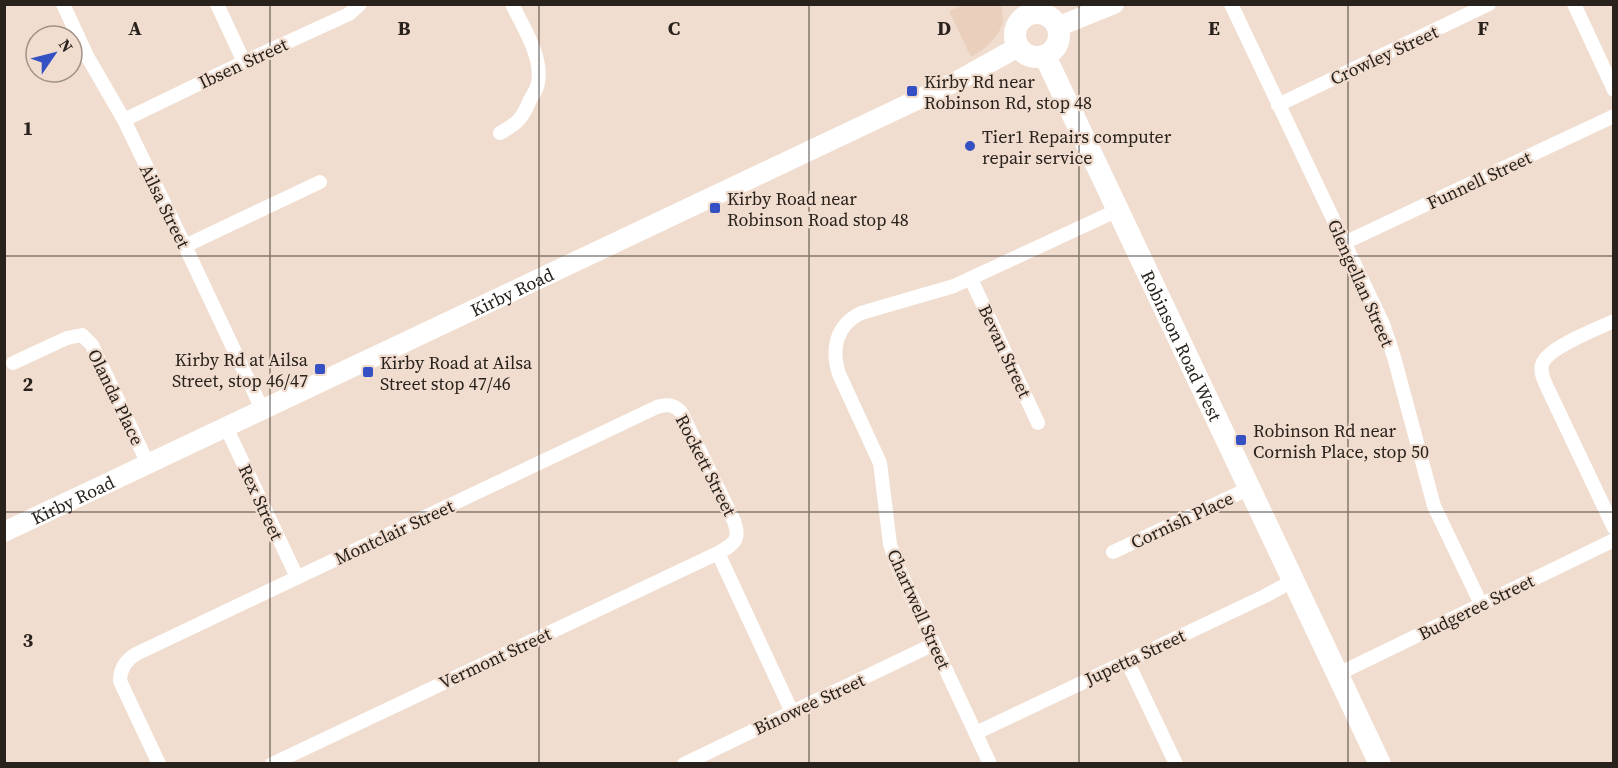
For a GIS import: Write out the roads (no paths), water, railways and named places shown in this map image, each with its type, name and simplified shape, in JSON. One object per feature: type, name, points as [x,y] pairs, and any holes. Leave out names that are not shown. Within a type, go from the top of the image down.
[{"type":"main road","points":[[1024,10],[1045,15],[1057,27],[1058,42],[1054,49],[1045,56],[1032,57],[1017,47],[1015,32],[1024,10]]},
{"type":"main road","name":"Robinson Road West","points":[[1045,56],[1380,764]]},
{"type":"street","name":"Ailsa Street","points":[[63,4],[87,56],[124,120],[262,409]]},
{"type":"street","points":[[217,4],[244,62]]},
{"type":"street","name":"Ibsen Street","points":[[124,120],[349,14],[360,4]]},
{"type":"street","points":[[500,133],[523,117],[538,84],[534,50],[512,4]]},
{"type":"street","points":[[1057,27],[1114,4]]},
{"type":"street","name":"Glengellan Street","points":[[1231,4],[1388,339],[1434,506],[1481,604]]},
{"type":"street","name":"Crowley Street","points":[[1278,105],[1489,4]]},
{"type":"street","points":[[1574,4],[1614,90]]},
{"type":"street","name":"Kirby Road","points":[[4,532],[959,80],[1017,47]]},
{"type":"street","name":"Funnell Street","points":[[1344,243],[1614,116]]},
{"type":"street","points":[[185,246],[320,182]]},
{"type":"street","name":"Chartwell Street","points":[[990,764],[892,554],[880,463],[839,374],[835,360],[835,347],[844,326],[861,313],[954,286],[1118,210]]},
{"type":"street","name":"Bevan Street","points":[[971,279],[1038,423]]},
{"type":"street","points":[[1614,321],[1555,350],[1544,360],[1541,371],[1551,397],[1614,528]]},
{"type":"street","name":"Olanda Place","points":[[13,363],[67,338],[82,335],[92,345],[148,464]]},
{"type":"street","name":"Rockett Street","points":[[673,405],[686,420],[737,528],[736,540],[718,553]]},
{"type":"street","name":"Montclair Street","points":[[121,670],[129,658],[136,654],[657,407],[673,405]]},
{"type":"street","name":"Rex Street","points":[[226,427],[297,577]]},
{"type":"street","name":"Cornish Place","points":[[1113,552],[1250,488]]},
{"type":"street","name":"Budgeree Street","points":[[1338,674],[1614,540]]},
{"type":"street","points":[[718,553],[792,712]]},
{"type":"street","name":"Vermont Street","points":[[272,764],[718,553]]},
{"type":"street","name":"Jupetta Street","points":[[976,733],[1265,596],[1294,580]]},
{"type":"street","name":"Binowee Street","points":[[684,764],[934,644]]},
{"type":"street","points":[[1127,661],[1176,764]]},
{"type":"street","points":[[108,664],[121,670],[120,681],[123,689],[159,764]]},
{"type":"place","name":"Kirby Rd near Robinson Rd, stop 48","points":[[912,91]]},
{"type":"place","name":"Tier1 Repairs computer repair service","points":[[970,146]]},
{"type":"place","name":"Kirby Road near Robinson Road stop 48","points":[[715,208]]},
{"type":"place","name":"Kirby Rd at Ailsa Street, stop 46/47","points":[[320,369]]},
{"type":"place","name":"Kirby Road at Ailsa Street stop 47/46","points":[[368,372]]},
{"type":"place","name":"Robinson Rd near Cornish Place, stop 50","points":[[1241,440]]}]
